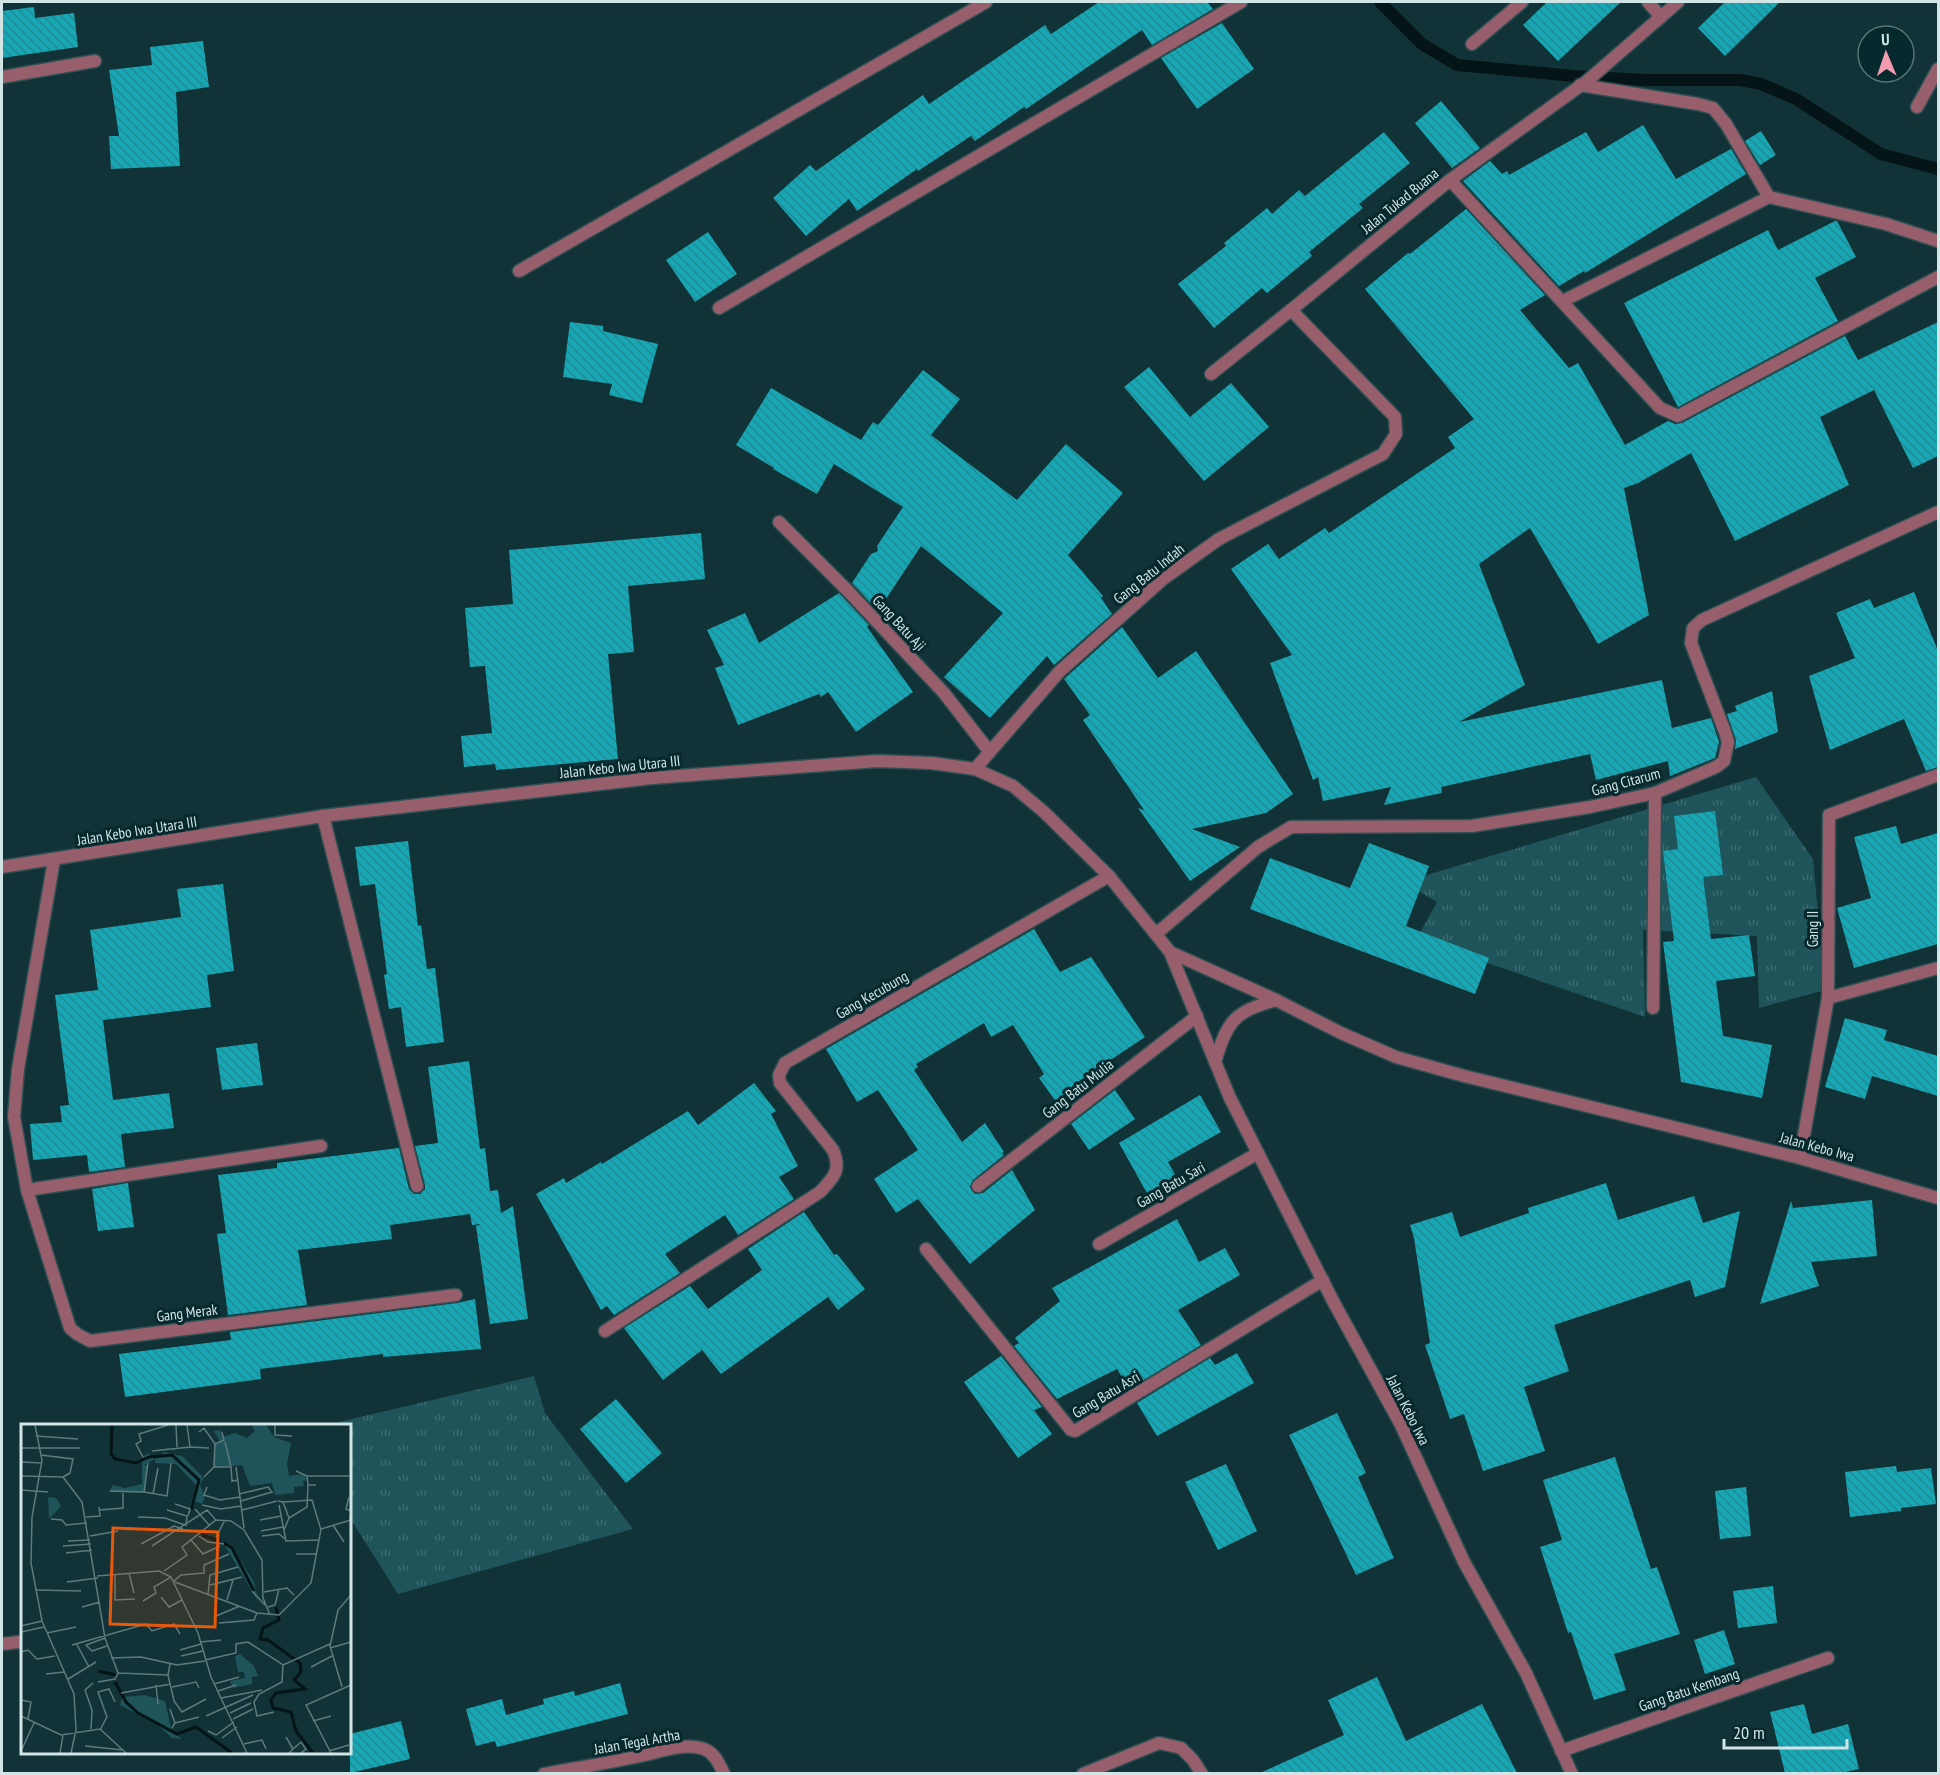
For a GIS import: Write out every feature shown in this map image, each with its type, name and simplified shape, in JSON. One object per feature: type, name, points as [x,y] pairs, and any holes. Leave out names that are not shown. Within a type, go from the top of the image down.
[{"type":"street","points":[[519,271],[986,2]]},
{"type":"street","points":[[719,308],[1241,2]]},
{"type":"street","points":[[1472,44],[1522,2]]},
{"type":"street","points":[[1648,2],[1661,17]]},
{"type":"street","name":"Jalan Tukad Buana","points":[[1211,374],[1450,180],[1583,83],[1678,2]]},
{"type":"street","points":[[2,77],[95,61]]},
{"type":"street","points":[[1917,107],[1938,69]]},
{"type":"street","points":[[1583,83],[1713,108],[1726,124],[1769,197]]},
{"type":"street","points":[[1450,180],[1660,408],[1678,416],[1938,277]]},
{"type":"street","points":[[1563,301],[1769,197],[1886,224],[1938,241]]},
{"type":"street","name":"Gang Batu Indah","points":[[975,769],[1059,672],[1163,579],[1219,539],[1383,454],[1396,434],[1395,417],[1292,310]]},
{"type":"street","name":"Gang Citarum","points":[[1156,934],[1258,848],[1291,827],[1472,826],[1590,807],[1655,793],[1716,767],[1724,761],[1727,750],[1725,732],[1690,643],[1693,628],[1702,620],[1938,512]]},
{"type":"street","name":"Gang Batu Aji","points":[[779,522],[849,591],[944,693],[990,751]]},
{"type":"street","name":"Jalan Kebo Iwa Utara III","points":[[2,867],[323,816],[652,778],[877,761],[931,763],[975,769],[1013,786],[1044,812],[1109,876],[1170,952],[1215,1062]]},
{"type":"street","name":"Gang II","points":[[1800,1158],[1828,998],[1829,815],[1938,775]]},
{"type":"street","points":[[1653,1008],[1655,793]]},
{"type":"street","points":[[323,816],[417,1186]]},
{"type":"street","name":"Gang Merak","points":[[54,860],[18,1069],[14,1117],[27,1190],[70,1328],[90,1341],[456,1295]]},
{"type":"street","name":"Gang Kecubung","points":[[605,1331],[820,1192],[834,1176],[837,1160],[833,1150],[780,1083],[779,1075],[785,1063],[1109,876]]},
{"type":"street","name":"Jalan Kebo Iwa Utara III","points":[[1170,952],[1276,1000]]},
{"type":"street","points":[[1828,998],[1938,968]]},
{"type":"street","points":[[1215,1062],[1222,1038],[1236,1016],[1250,1008],[1276,1000]]},
{"type":"street","name":"Jalan Kebo Iwa","points":[[1276,1000],[1341,1034],[1396,1057],[1464,1076],[1800,1158],[1938,1198]]},
{"type":"street","name":"Gang Batu Mulia","points":[[978,1186],[1197,1016]]},
{"type":"street","name":"Jalan Kebo Iwa","points":[[1215,1062],[1230,1098],[1323,1280],[1401,1425],[1464,1562],[1526,1673],[1572,1773]]},
{"type":"street","points":[[27,1190],[321,1146]]},
{"type":"street","name":"Gang Batu Sari","points":[[1099,1244],[1258,1153]]},
{"type":"street","name":"Gang Batu Asri","points":[[926,1249],[1071,1430],[1075,1431],[1323,1280]]},
{"type":"street","points":[[2,1644],[19,1642]]},
{"type":"street","name":"Gang Batu Kembang","points":[[1561,1751],[1828,1658]]},
{"type":"street","points":[[1083,1773],[1159,1743],[1181,1748],[1202,1773]]},
{"type":"street","name":"Jalan Tegal Artha","points":[[544,1773],[673,1748],[694,1747],[712,1754],[724,1773]]},
{"type":"green space","points":[[1756,777],[1813,859],[1825,990],[1759,1008],[1757,936],[1643,930],[1645,1017],[1416,940],[1437,902],[1403,882]]},
{"type":"green space","points":[[534,1376],[545,1413],[633,1529],[398,1594],[351,1520],[351,1424],[330,1424]]},
{"type":"building","points":[[1099,2],[1207,2],[1213,9],[1152,45],[1142,30],[1026,109],[1024,107],[975,141],[971,136],[918,171],[917,169],[857,211],[849,199],[806,236],[773,198],[810,165],[816,171],[923,95],[929,104],[1045,25],[1051,34]]},
{"type":"building","points":[[1547,2],[1621,2],[1558,61],[1523,25]]},
{"type":"building","points":[[1725,2],[1780,2],[1725,56],[1698,28]]},
{"type":"building","points":[[34,7],[35,18],[74,13],[78,47],[2,58],[2,11]]},
{"type":"building","points":[[1222,23],[1254,69],[1197,109],[1161,58]]},
{"type":"building","points":[[203,41],[209,87],[176,92],[180,166],[111,169],[109,136],[119,136],[109,70],[152,65],[150,47]]},
{"type":"building","points":[[1441,101],[1480,148],[1452,168],[1415,123]]},
{"type":"building","points":[[1643,125],[1676,179],[1731,149],[1746,174],[1585,273],[1584,271],[1559,286],[1463,181],[1490,161],[1502,174],[1507,171],[1509,175],[1586,132],[1598,152]]},
{"type":"building","points":[[1761,131],[1776,155],[1760,165],[1745,141]]},
{"type":"building","points":[[1384,132],[1410,163],[1359,204],[1363,208],[1309,252],[1312,256],[1267,293],[1262,288],[1214,328],[1178,284],[1226,246],[1224,243],[1267,208],[1272,214],[1299,190],[1305,196]]},
{"type":"building","points":[[1466,209],[1545,295],[1520,310],[1569,368],[1578,363],[1625,445],[1668,421],[1675,424],[1682,423],[1845,336],[1858,360],[1938,322],[1938,456],[1913,468],[1874,390],[1820,417],[1849,485],[1735,541],[1691,453],[1638,483],[1624,488],[1649,615],[1598,644],[1530,528],[1479,564],[1525,685],[1459,722],[1662,680],[1672,728],[1711,718],[1719,742],[1715,758],[1670,776],[1668,761],[1596,780],[1590,754],[1441,787],[1442,793],[1384,805],[1391,787],[1323,801],[1318,777],[1313,780],[1270,663],[1292,655],[1231,569],[1268,544],[1279,559],[1325,528],[1329,533],[1455,448],[1448,437],[1474,419],[1365,289]]},
{"type":"building","points":[[1835,221],[1856,257],[1815,278],[1838,321],[1678,407],[1624,303],[1768,230],[1778,250]]},
{"type":"building","points":[[708,232],[737,274],[695,302],[666,260]]},
{"type":"building","points":[[570,322],[603,326],[603,331],[658,344],[642,403],[609,395],[612,384],[563,377]]},
{"type":"building","points":[[1149,367],[1190,417],[1231,383],[1269,427],[1204,481],[1124,387]]},
{"type":"building","points":[[923,370],[960,399],[931,435],[1017,500],[1066,444],[1123,493],[1068,555],[1103,596],[1101,598],[1112,614],[1054,665],[1047,656],[990,718],[944,677],[1003,613],[921,546],[878,611],[852,583],[871,554],[878,551],[877,546],[903,507],[834,464],[817,494],[736,445],[771,388],[861,440],[873,422],[878,425]]},
{"type":"building","points":[[701,533],[705,579],[628,586],[634,652],[608,654],[618,759],[496,770],[495,764],[464,767],[461,736],[492,733],[485,666],[470,667],[465,608],[513,604],[509,550]]},
{"type":"building","points":[[1914,592],[1938,651],[1938,767],[1926,771],[1904,719],[1830,750],[1809,676],[1855,658],[1836,613],[1870,599],[1874,608]]},
{"type":"building","points":[[839,593],[869,625],[867,627],[913,692],[856,732],[828,692],[821,697],[819,694],[738,725],[715,668],[724,665],[707,630],[745,613],[759,643]]},
{"type":"building","points":[[1122,627],[1158,678],[1196,651],[1293,794],[1266,813],[1192,829],[1240,847],[1190,881],[1138,808],[1144,810],[1083,720],[1090,715],[1064,679]]},
{"type":"building","points":[[1772,691],[1778,732],[1735,749],[1736,740],[1727,714],[1737,711],[1735,706]]},
{"type":"building","points":[[1715,811],[1723,875],[1703,877],[1711,939],[1749,935],[1755,976],[1716,981],[1723,1036],[1772,1045],[1762,1098],[1681,1082],[1663,942],[1674,941],[1663,851],[1678,849],[1674,816]]},
{"type":"building","points":[[1896,826],[1901,844],[1938,833],[1938,944],[1854,968],[1837,908],[1871,898],[1854,837]]},
{"type":"building","points":[[408,841],[418,926],[421,925],[427,969],[435,968],[444,1042],[406,1047],[401,1007],[389,1009],[384,975],[387,974],[375,884],[360,886],[355,847]]},
{"type":"building","points":[[1369,843],[1429,866],[1406,926],[1489,958],[1475,994],[1250,909],[1270,858],[1350,888]]},
{"type":"building","points":[[223,884],[234,971],[207,975],[211,1007],[103,1020],[113,1100],[169,1093],[174,1128],[121,1134],[125,1167],[89,1172],[87,1155],[33,1160],[30,1124],[62,1122],[60,1106],[69,1105],[55,995],[98,990],[90,930],[181,917],[177,889]]},
{"type":"building","points":[[1034,929],[1060,972],[1091,957],[1145,1037],[1103,1065],[1104,1067],[1100,1069],[1105,1077],[1062,1110],[1039,1078],[1044,1074],[1013,1025],[991,1037],[984,1023],[916,1064],[918,1067],[914,1070],[962,1142],[985,1123],[1004,1152],[1002,1153],[1004,1155],[973,1180],[970,1187],[972,1191],[975,1194],[983,1193],[1012,1170],[1035,1210],[970,1264],[918,1199],[896,1213],[874,1179],[918,1150],[878,1090],[857,1102],[826,1049]]},
{"type":"building","points":[[1845,1018],[1887,1030],[1884,1040],[1938,1056],[1938,1096],[1872,1076],[1865,1099],[1825,1087]]},
{"type":"building","points":[[257,1043],[263,1085],[222,1090],[216,1048]]},
{"type":"building","points":[[469,1061],[480,1149],[485,1148],[490,1191],[498,1190],[501,1213],[513,1206],[528,1319],[490,1324],[476,1226],[481,1224],[472,1225],[470,1214],[390,1225],[392,1239],[298,1250],[307,1305],[228,1315],[217,1234],[226,1233],[218,1175],[277,1168],[277,1163],[399,1148],[409,1189],[414,1194],[420,1194],[425,1189],[425,1185],[415,1146],[438,1143],[428,1067]]},
{"type":"building","points":[[754,1083],[776,1111],[771,1114],[798,1166],[779,1177],[794,1199],[738,1235],[725,1215],[665,1254],[680,1273],[614,1315],[607,1306],[601,1310],[536,1194],[564,1178],[566,1183],[601,1162],[602,1164],[688,1111],[698,1125]]},
{"type":"building","points":[[1115,1090],[1135,1119],[1089,1150],[1071,1124]]},
{"type":"building","points":[[1200,1095],[1221,1132],[1168,1162],[1182,1187],[1153,1204],[1119,1143]]},
{"type":"building","points":[[128,1183],[134,1227],[98,1231],[92,1189]]},
{"type":"building","points":[[1606,1183],[1618,1220],[1694,1196],[1703,1223],[1740,1211],[1725,1287],[1695,1297],[1690,1280],[1554,1325],[1569,1371],[1524,1387],[1545,1451],[1483,1471],[1464,1414],[1450,1419],[1425,1345],[1430,1343],[1410,1225],[1452,1212],[1460,1237],[1529,1213],[1528,1208]]},
{"type":"building","points":[[1872,1200],[1877,1256],[1811,1262],[1819,1286],[1760,1304],[1791,1201],[1793,1208]]},
{"type":"building","points":[[804,1212],[834,1255],[837,1254],[865,1289],[838,1310],[828,1297],[721,1374],[702,1350],[663,1380],[624,1328],[690,1286],[708,1309],[762,1270],[748,1249]]},
{"type":"building","points":[[1177,1219],[1199,1262],[1225,1248],[1240,1275],[1178,1310],[1201,1345],[1129,1389],[1117,1369],[1057,1399],[1014,1346],[1019,1343],[1015,1338],[1060,1301],[1052,1288]]},
{"type":"building","points":[[475,1299],[481,1349],[383,1357],[383,1354],[260,1369],[261,1379],[125,1397],[119,1354],[231,1340],[230,1332]]},
{"type":"building","points":[[1237,1353],[1254,1383],[1157,1436],[1137,1403],[1210,1358],[1215,1365]]},
{"type":"building","points":[[1001,1356],[1042,1407],[1034,1410],[1052,1434],[1018,1458],[964,1382]]},
{"type":"building","points":[[616,1399],[662,1453],[626,1483],[580,1429]]},
{"type":"building","points":[[1337,1413],[1366,1473],[1358,1477],[1394,1558],[1356,1575],[1289,1435]]},
{"type":"building","points":[[1615,1457],[1651,1569],[1657,1567],[1680,1634],[1614,1654],[1626,1690],[1594,1700],[1571,1632],[1568,1633],[1540,1547],[1562,1540],[1543,1480]]},
{"type":"building","points":[[1226,1464],[1257,1531],[1218,1550],[1185,1482]]},
{"type":"building","points":[[1896,1466],[1897,1472],[1931,1468],[1936,1504],[1850,1517],[1845,1472]]},
{"type":"building","points":[[1746,1487],[1751,1536],[1720,1539],[1715,1491]]},
{"type":"building","points":[[1773,1586],[1777,1623],[1738,1628],[1733,1591]]},
{"type":"building","points":[[1724,1630],[1735,1664],[1705,1674],[1694,1640]]},
{"type":"building","points":[[1377,1677],[1406,1741],[1482,1704],[1517,1773],[1260,1773],[1344,1735],[1328,1700]]},
{"type":"building","points":[[620,1683],[628,1714],[497,1747],[495,1741],[476,1746],[466,1709],[502,1699],[506,1715],[544,1704],[543,1699],[574,1691],[575,1696]]},
{"type":"building","points":[[1804,1704],[1812,1734],[1848,1724],[1859,1769],[1841,1773],[1785,1773],[1770,1712]]},
{"type":"building","points":[[401,1721],[410,1759],[350,1773],[351,1734]]},
{"type":"waterway","points":[[1380,2],[1422,44],[1457,65],[1574,76],[1644,80],[1740,80],[1761,84],[1796,99],[1881,154],[1938,169]]}]
